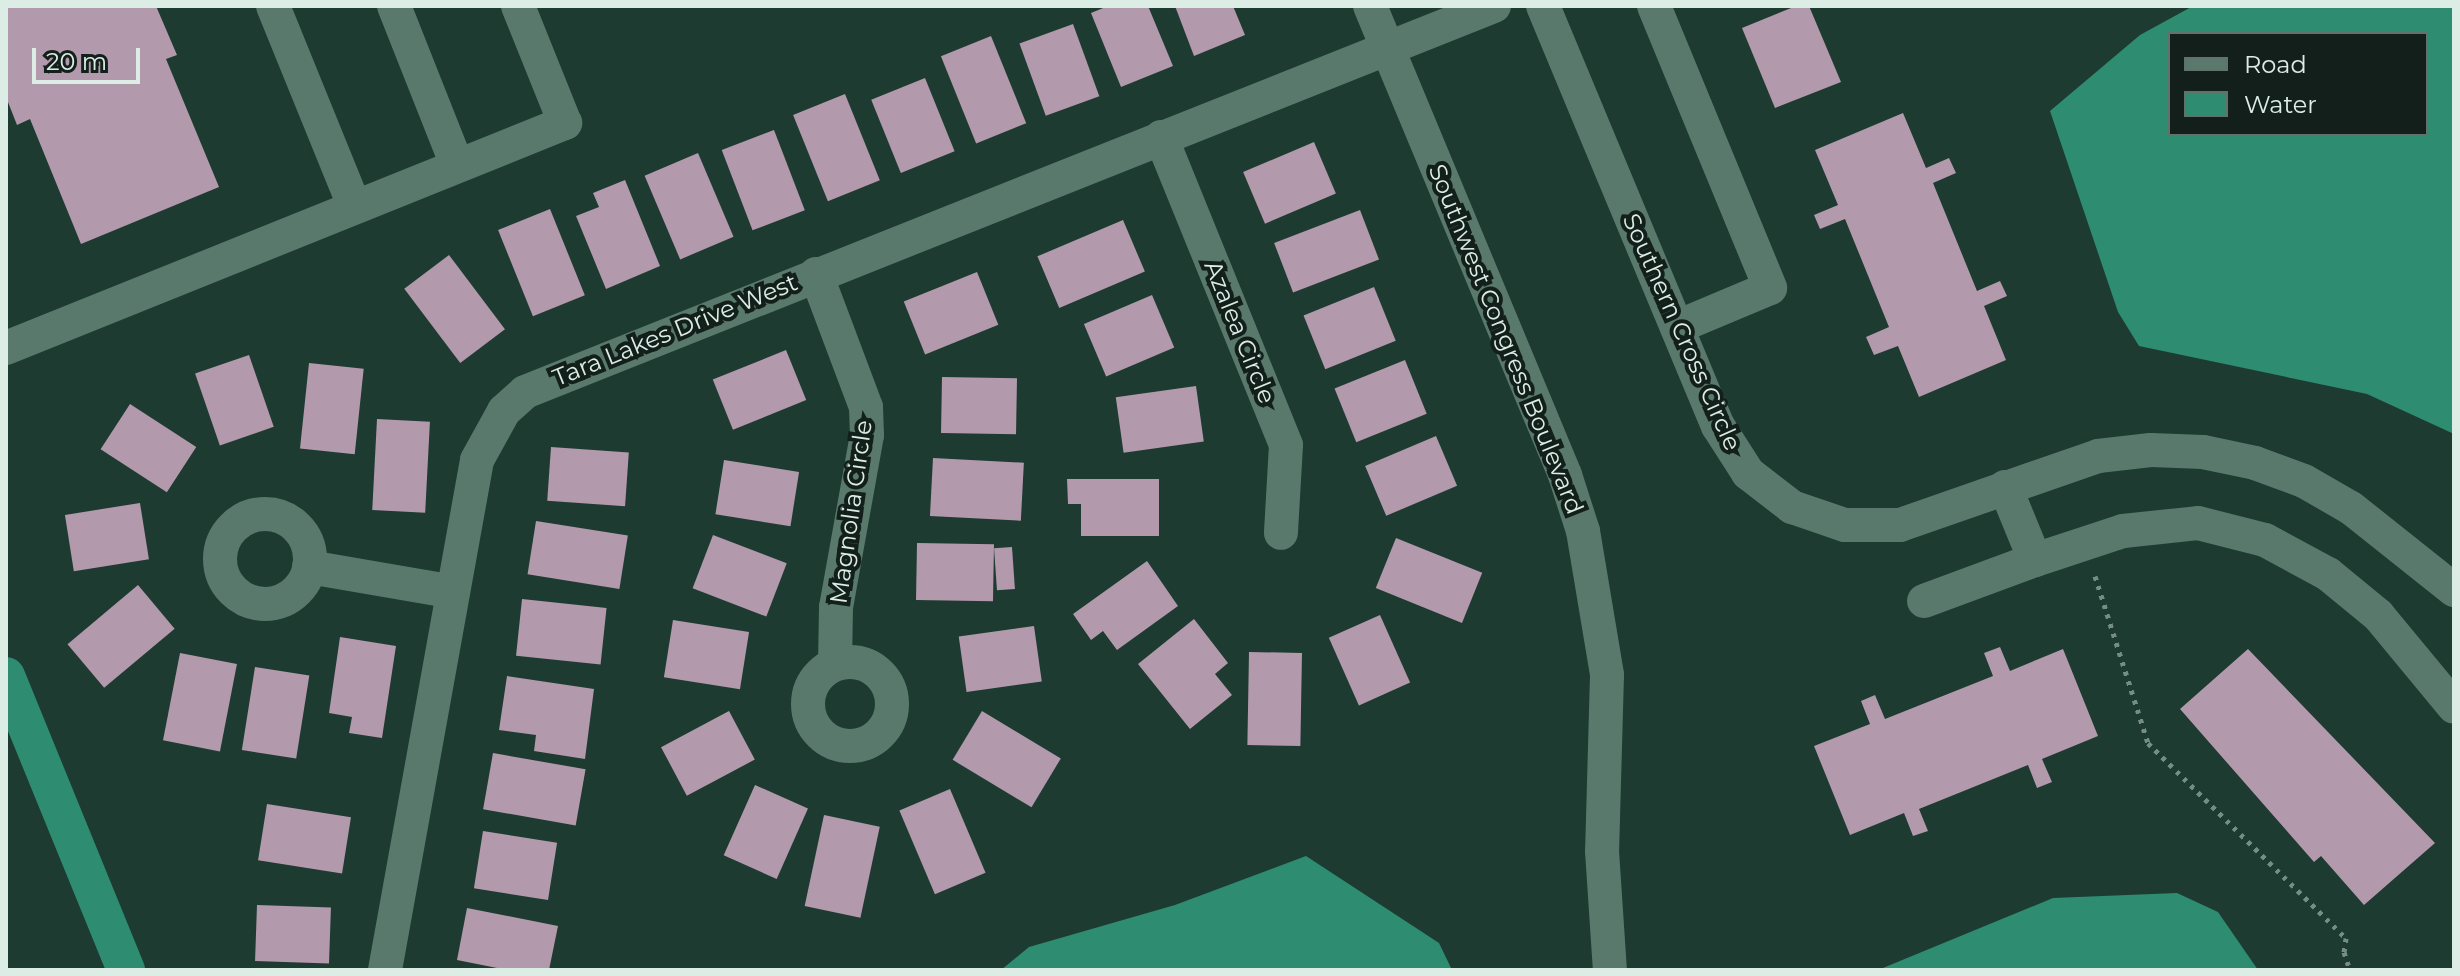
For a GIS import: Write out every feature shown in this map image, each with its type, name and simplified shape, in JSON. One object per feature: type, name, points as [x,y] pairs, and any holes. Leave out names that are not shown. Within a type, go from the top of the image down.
[{"type":"street","points":[[273,6],[354,205]]},
{"type":"street","points":[[394,6],[457,165]]},
{"type":"street","points":[[6,348],[354,205],[565,123],[518,6]]},
{"type":"street","name":"Southwest Congress Boulevard","points":[[1370,6],[1565,475],[1583,531],[1607,675],[1602,851],[1610,970]]},
{"type":"street","name":"Tara Lakes Drive West","points":[[385,970],[477,460],[488,434],[515,401],[550,379],[1494,6]]},
{"type":"street","name":"Southern Cross Circle","points":[[1543,6],[1731,451],[1769,492],[1792,507],[1845,525],[1900,525],[2098,456],[2151,450],[2203,452],[2255,463],[2304,481],[2351,508],[2454,590]]},
{"type":"street","points":[[1654,6],[1770,288],[1677,327]]},
{"type":"street","name":"Azalea Circle","points":[[1161,137],[1286,445],[1281,533]]},
{"type":"street","name":"Magnolia Circle","points":[[816,274],[866,407],[867,435],[836,607],[835,664]]},
{"type":"street","points":[[2005,487],[2035,560]]},
{"type":"street","points":[[1924,601],[2123,531],[2198,523],[2265,540],[2328,574],[2378,615],[2437,681],[2454,707]]},
{"type":"street","points":[[309,567],[453,592]]},
{"type":"path","points":[[2092,569],[2148,743],[2346,938],[2344,952],[2350,970]]},
{"type":"water","points":[[2193,6],[2454,6],[2454,434],[2367,394],[2139,346],[2118,312],[2050,111],[2140,35]]},
{"type":"water","points":[[1306,856],[1439,943],[1452,970],[1001,970],[1029,947],[1175,905]]},
{"type":"water","points":[[2177,893],[2218,912],[2258,970],[1878,970],[2053,898]]},
{"type":"building","points":[[6,6],[156,6],[177,55],[166,59],[219,187],[81,244],[30,119],[17,125],[6,97]]},
{"type":"building","points":[[1108,6],[1148,6],[1173,66],[1121,87],[1091,13]]},
{"type":"building","points":[[1175,6],[1233,6],[1245,35],[1194,56]]},
{"type":"building","points":[[1796,6],[1809,6],[1841,82],[1775,108],[1742,28]]},
{"type":"building","points":[[1073,24],[1099,96],[1046,116],[1019,43]]},
{"type":"building","points":[[991,36],[1026,123],[976,143],[941,56]]},
{"type":"building","points":[[925,78],[955,151],[901,173],[871,100]]},
{"type":"building","points":[[845,94],[880,180],[828,201],[793,115]]},
{"type":"building","points":[[1903,113],[1926,168],[1949,158],[1956,173],[1933,183],[1977,291],[2000,281],[2007,296],[1984,306],[2006,360],[1919,397],[1898,346],[1874,355],[1866,337],[1889,327],[1845,219],[1820,229],[1814,215],[1838,205],[1815,150]]},
{"type":"building","points":[[774,130],[805,210],[753,230],[722,150]]},
{"type":"building","points":[[1314,142],[1336,194],[1265,224],[1243,172]]},
{"type":"building","points":[[698,153],[734,237],[680,259],[645,176]]},
{"type":"building","points":[[625,180],[660,266],[606,289],[576,216],[599,207],[593,193]]},
{"type":"building","points":[[550,209],[585,295],[533,316],[498,230]]},
{"type":"building","points":[[1360,210],[1379,259],[1293,292],[1274,243]]},
{"type":"building","points":[[1123,220],[1145,272],[1059,308],[1037,256]]},
{"type":"building","points":[[449,255],[505,329],[460,363],[404,289]]},
{"type":"building","points":[[977,272],[998,325],[925,354],[904,302]]},
{"type":"building","points":[[1374,287],[1396,341],[1325,369],[1304,315]]},
{"type":"building","points":[[1152,295],[1174,347],[1106,376],[1084,324]]},
{"type":"building","points":[[786,350],[806,400],[733,430],[713,380]]},
{"type":"building","points":[[249,355],[274,427],[220,445],[195,374]]},
{"type":"building","points":[[1405,360],[1427,414],[1356,442],[1335,388]]},
{"type":"building","points":[[309,363],[364,369],[355,454],[300,449]]},
{"type":"building","points":[[942,377],[1017,378],[1016,434],[941,433]]},
{"type":"building","points":[[1196,386],[1204,441],[1124,453],[1116,397]]},
{"type":"building","points":[[130,404],[196,447],[167,492],[101,449]]},
{"type":"building","points":[[377,419],[430,422],[425,513],[372,510]]},
{"type":"building","points":[[1436,436],[1457,486],[1386,516],[1365,466]]},
{"type":"building","points":[[551,447],[629,452],[625,506],[547,501]]},
{"type":"building","points":[[933,458],[1024,463],[1021,521],[930,516]]},
{"type":"building","points":[[724,460],[799,472],[790,526],[715,514]]},
{"type":"building","points":[[1067,479],[1159,479],[1159,536],[1081,536],[1081,504],[1068,504]]},
{"type":"building","points":[[140,503],[149,559],[74,571],[65,515]]},
{"type":"building","points":[[536,521],[628,536],[619,589],[528,574]]},
{"type":"building","points":[[713,535],[787,563],[766,617],[693,588]]},
{"type":"building","points":[[1396,538],[1482,573],[1462,623],[1376,588]]},
{"type":"building","points":[[917,543],[994,544],[993,601],[916,600]]},
{"type":"building","points":[[1012,547],[1015,589],[997,590],[994,548]]},
{"type":"building","points":[[1147,561],[1178,606],[1117,650],[1103,631],[1091,640],[1073,614]]},
{"type":"building","points":[[138,585],[175,629],[104,688],[68,644]]},
{"type":"building","points":[[522,599],[607,608],[601,665],[516,656]]},
{"type":"building","points":[[1380,615],[1410,683],[1359,705],[1329,638]]},
{"type":"building","points":[[1194,619],[1228,663],[1215,674],[1232,695],[1190,729],[1138,664]]},
{"type":"building","points":[[673,620],[749,632],[740,689],[664,677]]},
{"type":"building","points":[[1034,626],[1042,681],[967,692],[959,637]]},
{"type":"building","points":[[340,637],[396,646],[382,738],[349,733],[352,717],[329,713]]},
{"type":"building","points":[[2000,647],[2010,671],[2063,649],[2098,736],[2042,759],[2052,782],[2037,788],[2028,765],[1919,809],[1928,831],[1913,836],[1904,813],[1850,835],[1814,746],[1870,724],[1861,701],[1875,695],[1885,719],[1993,676],[1984,653]]},
{"type":"building","points":[[2248,649],[2435,843],[2364,905],[2321,856],[2314,862],[2180,709]]},
{"type":"building","points":[[1249,652],[1302,653],[1300,746],[1247,745]]},
{"type":"building","points":[[180,653],[237,664],[220,751],[163,740]]},
{"type":"building","points":[[255,667],[309,676],[296,759],[242,750]]},
{"type":"building","points":[[507,676],[594,689],[585,759],[534,751],[536,735],[499,730]]},
{"type":"building","points":[[729,711],[755,760],[687,796],[661,747]]},
{"type":"building","points":[[982,711],[1061,758],[1032,807],[953,760]]},
{"type":"building","points":[[493,753],[586,769],[576,825],[483,809]]},
{"type":"building","points":[[755,785],[808,809],[777,879],[724,855]]},
{"type":"building","points":[[950,789],[986,873],[935,894],[899,810]]},
{"type":"building","points":[[267,804],[351,817],[342,874],[258,860]]},
{"type":"building","points":[[824,815],[880,827],[860,918],[805,906]]},
{"type":"building","points":[[483,831],[557,843],[548,900],[474,888]]},
{"type":"building","points":[[257,905],[331,908],[329,964],[255,961]]},
{"type":"building","points":[[467,908],[558,926],[549,970],[507,970],[457,960]]},
{"type":"waterway","points":[[6,676],[126,970]]}]
